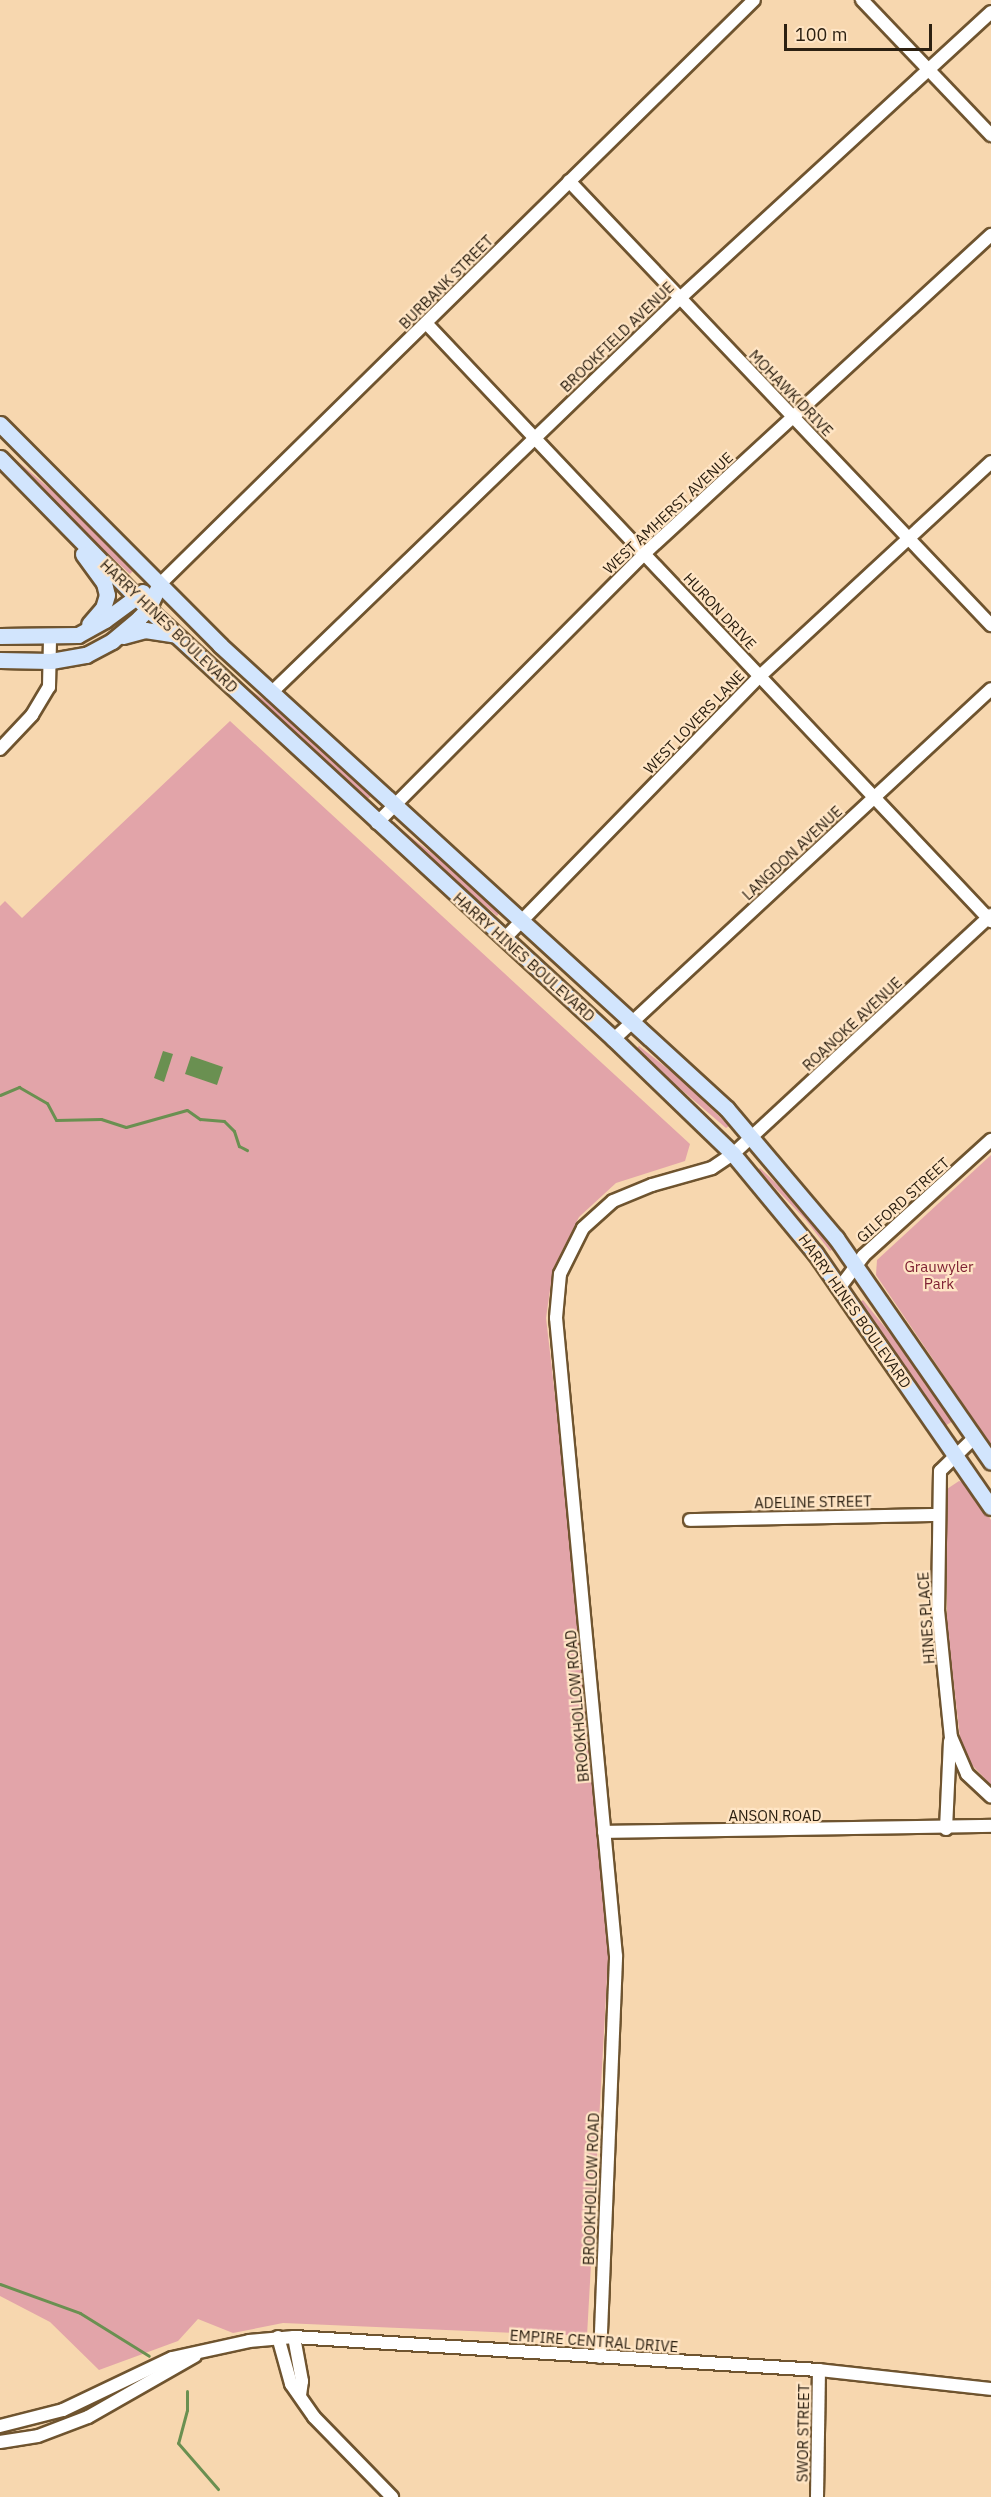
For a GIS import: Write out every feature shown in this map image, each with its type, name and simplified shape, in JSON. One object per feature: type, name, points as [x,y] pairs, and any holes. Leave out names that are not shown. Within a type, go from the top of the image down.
[{"type":"main road","name":"HARRY HINES BOULEVARD","points":[[0,424],[48,475],[271,693],[393,807],[633,1022],[751,1136],[855,1265],[991,1462]]},
{"type":"main road","points":[[0,458],[10,453],[19,455],[36,471],[48,475]]},
{"type":"main road","name":"HARRY HINES BOULEVARD","points":[[0,458],[148,609],[377,824],[505,938],[732,1154],[840,1287],[991,1507]]},
{"type":"main road","points":[[62,521],[106,589],[103,608],[78,635]]},
{"type":"main road","points":[[0,636],[50,638],[78,635],[105,620],[135,596],[159,585]]},
{"type":"main road","points":[[112,641],[148,609],[159,585]]},
{"type":"main road","points":[[0,660],[51,661],[86,655],[138,630],[177,636]]},
{"type":"street","name":"BURBANK STREET","points":[[159,585],[754,0]]},
{"type":"street","points":[[862,0],[991,135]]},
{"type":"street","name":"BROOKFIELD AVENUE","points":[[271,693],[679,298],[991,12]]},
{"type":"street","name":"MOHAWK DRIVE","points":[[569,181],[991,626]]},
{"type":"street","name":"WEST AMHERST AVENUE","points":[[377,824],[645,553],[991,235]]},
{"type":"street","name":"HURON DRIVE","points":[[426,323],[990,918]]},
{"type":"street","name":"WEST LOVERS LANE","points":[[505,938],[760,676],[991,462]]},
{"type":"street","points":[[0,749],[44,698],[51,681],[50,638]]},
{"type":"street","name":"LANGDON AVENUE","points":[[614,1040],[991,689]]},
{"type":"street","name":"ROANOKE AVENUE","points":[[732,1154],[990,918]]},
{"type":"street","name":"GILFORD STREET","points":[[840,1287],[855,1265],[991,1140]]},
{"type":"street","name":"BROOKHOLLOW ROAD","points":[[600,2357],[616,1956],[556,1318],[560,1274],[583,1228],[613,1202],[651,1185],[712,1168],[732,1154]]},
{"type":"street","name":"HINES PLACE","points":[[974,1438],[955,1453],[940,1471],[938,1610],[951,1737],[967,1774],[991,1796]]},
{"type":"street","name":"ADELINE STREET","points":[[690,1520],[938,1515]]},
{"type":"street","points":[[946,1829],[951,1737]]},
{"type":"street","name":"ANSON ROAD","points":[[604,1833],[946,1829],[991,1826]]},
{"type":"street","points":[[278,2337],[291,2384],[334,2440],[392,2497]]},
{"type":"street","name":"EMPIRE CENTRAL DRIVE","points":[[0,2426],[63,2410],[172,2358],[278,2337],[819,2370],[991,2389]]},
{"type":"street","points":[[294,2337],[302,2381],[300,2396]]},
{"type":"street","name":"EMPIRE CENTRAL DRIVE","points":[[0,2442],[38,2436],[88,2417],[180,2368],[196,2355]]},
{"type":"street","name":"SWOR STREET","points":[[817,2497],[819,2370]]},
{"type":"green space","points":[[15,459],[76,511],[134,570],[130,574],[63,513],[13,461]]},
{"type":"green space","points":[[237,681],[278,709],[372,795],[368,799],[319,760]]},
{"type":"green space","points":[[230,721],[690,1144],[685,1161],[616,1183],[579,1217],[553,1269],[546,1318],[570,1524],[609,1942],[587,2336],[283,2323],[233,2333],[198,2319],[178,2341],[99,2370],[50,2322],[0,2296],[0,906],[5,901],[22,918]]},
{"type":"green space","points":[[398,827],[456,872],[500,912],[497,916],[395,830]]},
{"type":"green space","points":[[639,1046],[682,1080],[729,1126],[726,1128],[663,1074],[636,1049]]},
{"type":"green space","name":"Grauwyler Park","points":[[991,1155],[991,1445],[876,1275],[877,1260]]},
{"type":"green space","points":[[760,1168],[798,1204],[833,1249],[830,1251],[805,1219],[758,1170]]},
{"type":"green space","points":[[863,1300],[904,1351],[953,1421],[945,1426],[860,1302]]},
{"type":"green space","points":[[959,1481],[965,1483],[991,1520],[991,1785],[972,1765],[961,1746],[947,1626],[947,1489]]},
{"type":"shaded area","points":[[163,1051],[173,1054],[164,1082],[154,1078]]},
{"type":"shaded area","points":[[191,1056],[223,1067],[217,1085],[185,1074]]},
{"type":"waterway","points":[[0,1095],[19,1087],[47,1103],[56,1120],[101,1119],[126,1127],[187,1110],[200,1119],[224,1121],[234,1131],[239,1146],[247,1150]]},
{"type":"waterway","points":[[0,2284],[80,2313],[149,2356]]},
{"type":"waterway","points":[[187,2391],[187,2410],[178,2443],[218,2489]]}]
